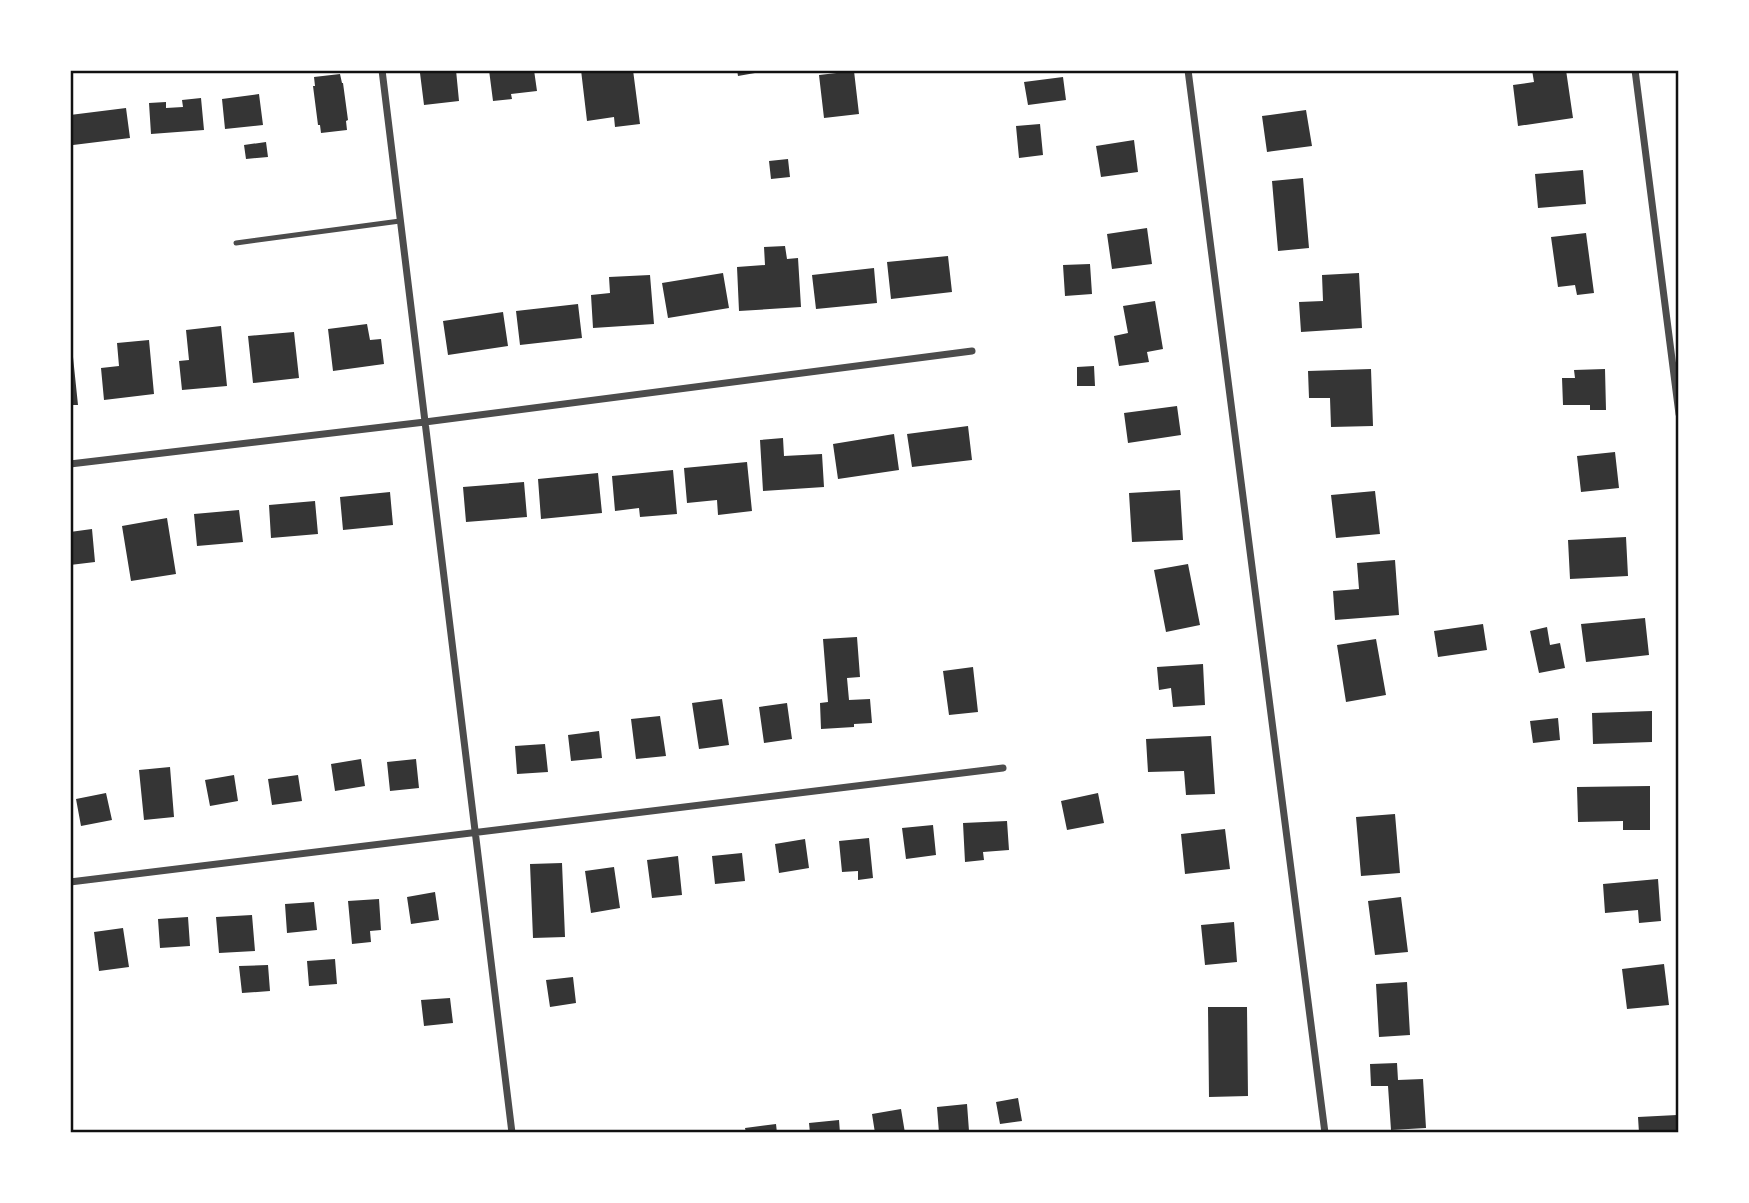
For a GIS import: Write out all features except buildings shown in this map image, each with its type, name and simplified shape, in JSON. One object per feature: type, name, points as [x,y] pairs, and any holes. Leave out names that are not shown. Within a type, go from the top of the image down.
[{"type":"street","points":[[382,70],[512,1133]]},
{"type":"street","points":[[1188,70],[1325,1133]]},
{"type":"street","points":[[1635,70],[1679,414]]},
{"type":"street","points":[[70,464],[425,422],[972,351]]},
{"type":"street","points":[[70,882],[1003,768]]},
{"type":"lane","points":[[236,243],[400,221]]}]
